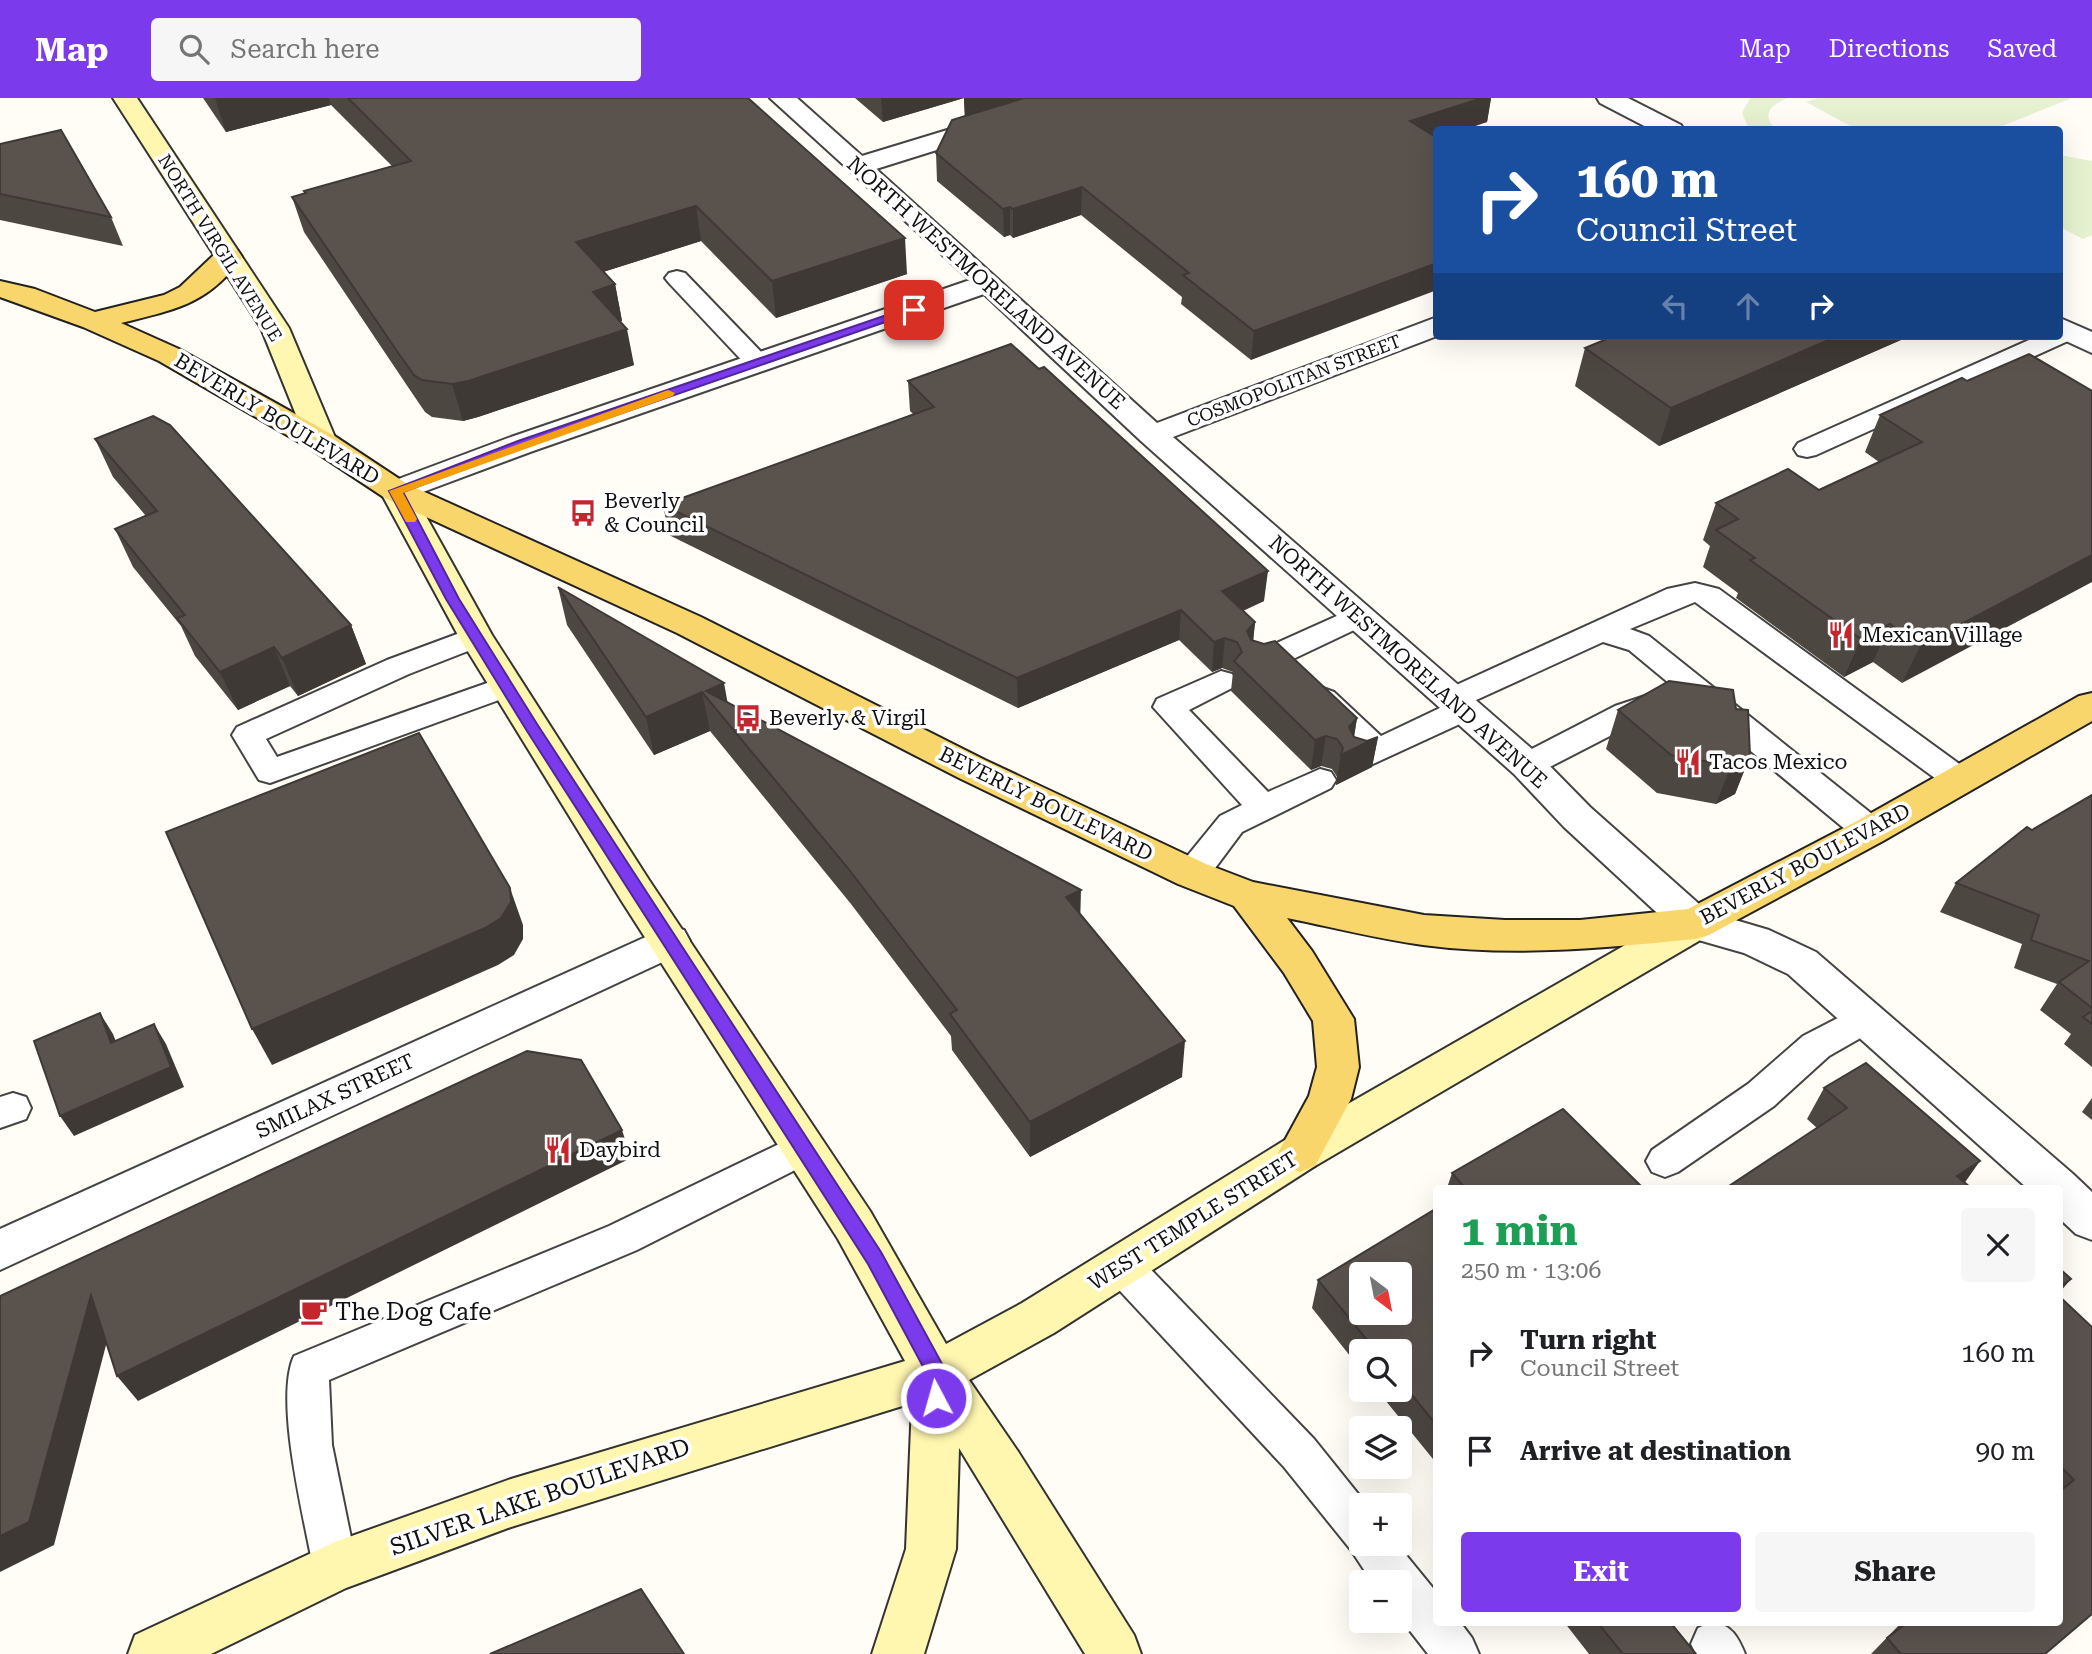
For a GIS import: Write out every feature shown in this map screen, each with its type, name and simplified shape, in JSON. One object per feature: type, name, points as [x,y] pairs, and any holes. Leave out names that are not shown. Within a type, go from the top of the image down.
[{"type":"main road","name":"NORTH VIRGIL AVENUE","points":[[125,98],[275,328],[322,442]]},
{"type":"main road","points":[[93,321],[174,301],[190,293],[228,257]]},
{"type":"main road","name":"BEVERLY BOULEVARD","points":[[0,289],[25,295],[93,321],[185,363],[322,442],[396,491],[689,625],[972,769],[1192,874],[1248,896],[1414,929],[1451,932],[1580,935],[1695,924],[1870,831],[2092,705]]},
{"type":"main road","points":[[396,491],[476,638],[874,1258],[937,1373],[1002,1470],[1115,1654]]},
{"type":"main road","points":[[1248,896],[1298,962],[1334,1020],[1338,1067],[1330,1099],[1300,1153]]},
{"type":"main road","name":"WEST TEMPLE STREET","points":[[937,1373],[1038,1318],[1300,1153],[1695,924]]},
{"type":"main road","points":[[898,1654],[931,1549],[937,1373]]},
{"type":"main road","name":"SILVER LAKE BOULEVARD","points":[[154,1654],[335,1567],[511,1503],[937,1373]]},
{"type":"street","name":"NORTH WESTMORELAND AVENUE","points":[[782,98],[989,283],[1152,435],[1527,765],[1577,817],[1695,924],[1755,941],[1802,964],[2052,1185]]},
{"type":"street","points":[[858,166],[1078,98]]},
{"type":"street","points":[[1609,98],[1664,126]]},
{"type":"street","points":[[396,491],[522,443],[989,283]]},
{"type":"street","name":"COSMOPOLITAN STREET","points":[[1152,435],[1433,328]]},
{"type":"street","name":"SMILAX STREET","points":[[0,1250],[670,941]]},
{"type":"street","name":"NORTH WESTMORELAND AVENUE","points":[[2063,1194],[2092,1220]]},
{"type":"lane","points":[[677,278],[758,363]]},
{"type":"lane","points":[[1807,449],[2074,336]]},
{"type":"lane","points":[[1359,616],[1285,668],[1370,754],[1458,704],[1600,630],[1677,596],[1695,592],[1709,596],[1958,779]]},
{"type":"lane","points":[[1600,630],[1639,643],[1870,831]]},
{"type":"lane","points":[[476,638],[398,667],[248,735],[270,772],[507,686]]},
{"type":"lane","points":[[1527,765],[1626,714],[1664,700],[1671,690],[1668,667]]},
{"type":"lane","points":[[1221,681],[1168,707],[1262,806]]},
{"type":"lane","points":[[1192,874],[1231,824],[1262,806],[1320,780]]},
{"type":"lane","points":[[1665,1161],[1761,1095],[1816,1046],[1865,1018]]},
{"type":"lane","points":[[335,1567],[311,1445],[308,1369],[623,1238],[804,1148]]},
{"type":"lane","points":[[1121,1265],[1298,1453],[1349,1517]]},
{"type":"lane","points":[[1379,1556],[1391,1570]]},
{"type":"lane","points":[[1412,1597],[1433,1624]]},
{"type":"lane","points":[[1434,1626],[1456,1654]]},
{"type":"green space","points":[[1750,98],[1788,98],[1770,110],[1769,119],[1773,126],[1748,126],[1742,113]]},
{"type":"green space","points":[[1818,98],[2072,98],[2002,126],[1850,126],[1806,102]]},
{"type":"green space","points":[[2063,156],[2092,161],[2092,235],[2083,239],[2063,229]]},
{"type":"building","points":[[348,98],[748,98],[905,238],[772,281],[696,206],[576,242],[615,284],[593,292],[627,329],[468,381],[452,384],[422,380],[414,375],[399,354],[292,197],[306,193],[304,191],[411,161]]},
{"type":"building","points":[[1024,98],[1482,98],[1410,121],[1433,135],[1433,264],[1254,331],[1183,275],[1189,273],[1082,187],[1013,209],[1003,209],[936,153],[952,120]]},
{"type":"building","points":[[61,130],[111,217],[0,194],[0,144]]},
{"type":"building","points":[[1604,340],[1829,340],[1671,408],[1585,348]]},
{"type":"building","points":[[1011,344],[1039,369],[1044,367],[1268,571],[1222,591],[1255,622],[1247,631],[1251,640],[1264,644],[1275,641],[1357,718],[1349,727],[1354,737],[1367,741],[1378,737],[1341,755],[1343,748],[1337,739],[1326,736],[1315,740],[1234,661],[1242,652],[1237,642],[1225,638],[1214,642],[1181,610],[1017,678],[663,505],[934,407],[908,381]]},
{"type":"building","points":[[2029,354],[2092,391],[2092,555],[1920,646],[1890,624],[1861,639],[1750,560],[1755,558],[1716,530],[1738,519],[1716,503],[1788,469],[1819,490],[1922,442],[1880,415],[1962,378],[1967,381]]},
{"type":"building","points":[[153,416],[170,425],[351,625],[282,658],[274,647],[220,672],[177,618],[185,615],[115,529],[157,511],[95,439]]},
{"type":"building","points":[[558,587],[724,683],[706,691],[1081,890],[1066,897],[1185,1041],[1030,1122],[950,1014],[957,1010],[847,867],[702,692],[646,717]]},
{"type":"building","points":[[1669,681],[1733,690],[1736,709],[1748,710],[1750,756],[1731,766],[1671,755],[1618,710]]},
{"type":"building","points":[[419,733],[510,888],[511,902],[501,918],[485,928],[252,1029],[166,832]]},
{"type":"building","points":[[2092,795],[2092,1008],[2059,982],[2089,961],[2031,940],[2039,915],[1956,883],[2027,827],[2032,830]]},
{"type":"building","points":[[2092,1011],[2092,1024],[2083,1017]]},
{"type":"building","points":[[100,1013],[111,1043],[154,1024],[171,1067],[60,1116],[34,1041]]},
{"type":"building","points":[[527,1051],[581,1060],[622,1130],[117,1376],[91,1295],[29,1522],[0,1536],[0,1296]]},
{"type":"building","points":[[1866,1063],[1980,1161],[1957,1176],[1968,1185],[1731,1185],[1847,1108],[1824,1088]]},
{"type":"building","points":[[1563,1109],[1640,1185],[1462,1185],[1452,1173]]},
{"type":"building","points":[[1433,1210],[1433,1421],[1412,1395],[1412,1339],[1366,1339],[1355,1325],[1412,1325],[1412,1262],[1349,1262],[1349,1318],[1318,1280]]},
{"type":"building","points":[[2063,1272],[2071,1279],[2063,1285]]},
{"type":"building","points":[[2063,1300],[2092,1327],[2092,1614],[2045,1654],[1901,1654],[1887,1638],[1903,1626],[2063,1626],[2063,1489],[2074,1480],[2063,1469]]},
{"type":"building","points":[[641,1589],[684,1654],[490,1654]]},
{"type":"building","points":[[1600,1626],[1673,1626],[1696,1654],[1623,1654]]},
{"type":"slow traffic","points":[[411,519],[396,491],[522,443],[668,393]]},
{"type":"place","name":"Beverly & Council","points":[[583,513]]},
{"type":"place","name":"Mexican Village","points":[[1841,635]]},
{"type":"place","name":"Beverly & Virgil","points":[[748,718]]},
{"type":"place","name":"Tacos Mexico","points":[[1688,762]]},
{"type":"place","name":"Daybird","points":[[558,1150]]},
{"type":"place","name":"The Dog Cafe","points":[[314,1312]]},
{"type":"route","points":[[914,310],[522,443],[396,491],[476,638],[635,890],[874,1258],[937,1373],[936,1398]]}]
